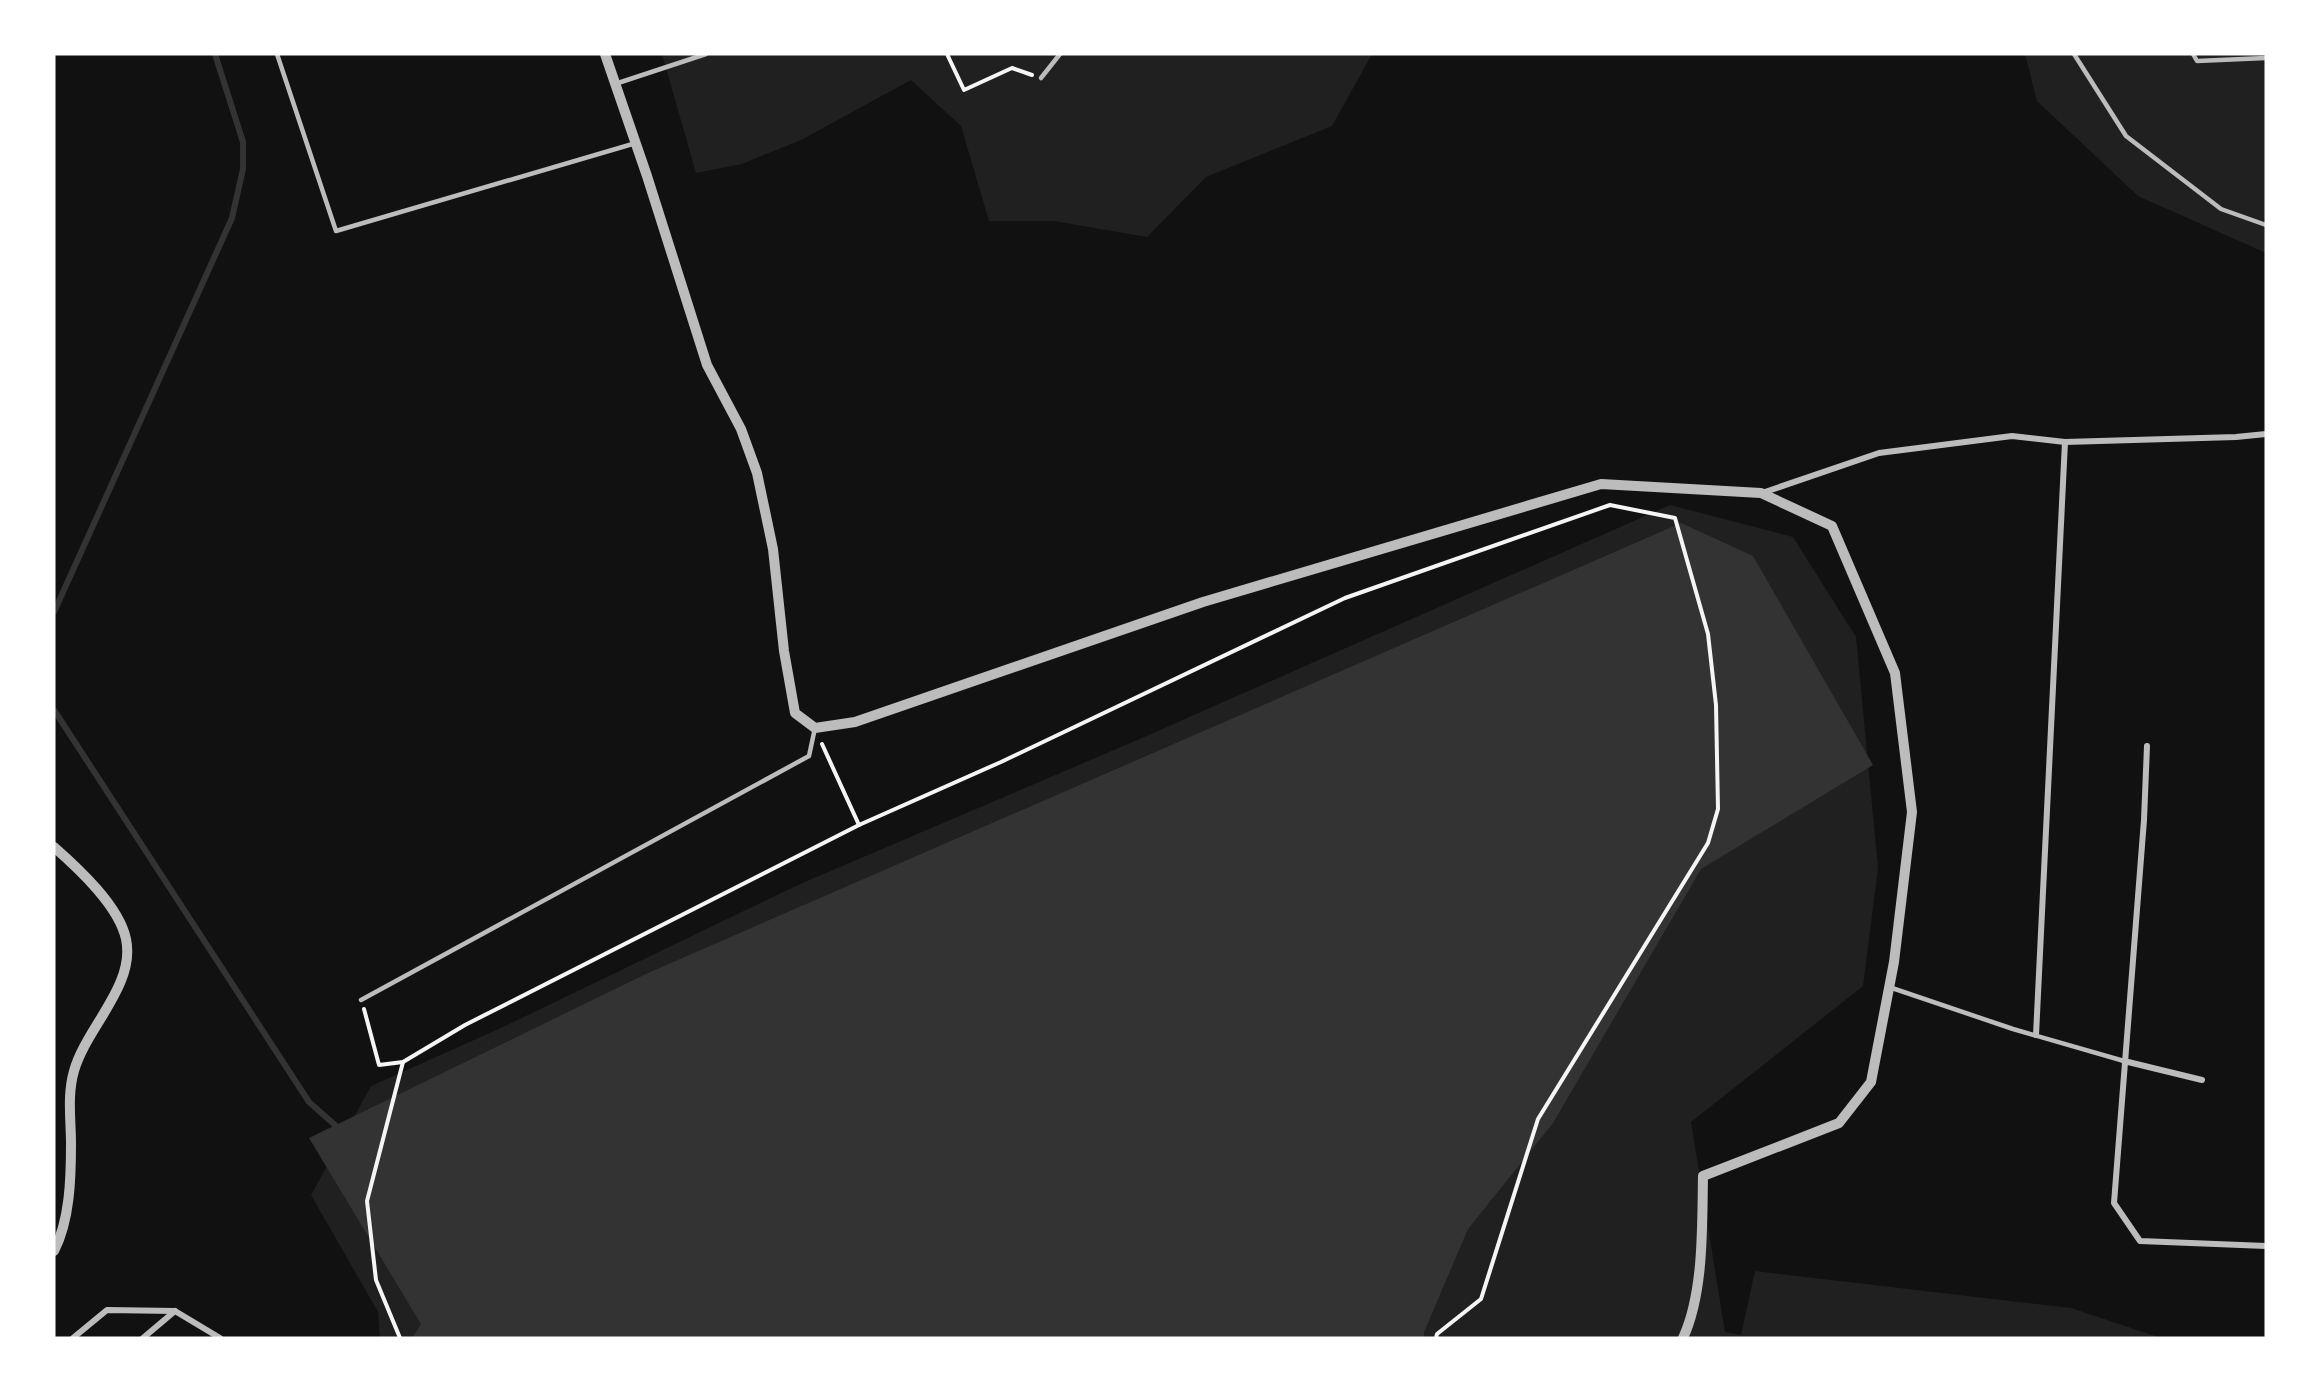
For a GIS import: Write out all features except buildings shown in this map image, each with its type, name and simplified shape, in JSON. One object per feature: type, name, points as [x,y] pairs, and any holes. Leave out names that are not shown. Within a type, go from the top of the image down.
[{"type":"street","points":[[605,54],[707,365],[741,429],[757,473],[773,549],[784,651],[795,713],[815,728],[855,722],[1203,602],[1601,484],[1761,493],[1832,526],[1896,673],[1912,812],[1889,987],[1871,1082],[1839,1122],[1703,1176],[1702,1238],[1692,1318],[1683,1338]]},
{"type":"street","points":[[1761,493],[1879,453],[2012,436],[2065,442],[2236,437],[2266,434]]},
{"type":"street","points":[[2036,1035],[2065,442]]},
{"type":"street","points":[[2147,746],[2144,819],[2114,1203],[2140,1241],[2266,1246]]},
{"type":"street","points":[[54,847],[107,903],[119,920],[126,938],[128,954],[122,981],[83,1046],[73,1072],[70,1100],[69,1190],[60,1239],[54,1251]]},
{"type":"street","points":[[2124,1061],[2202,1080]]},
{"type":"street","points":[[73,1338],[107,1310],[175,1311],[220,1338]]},
{"type":"street","points":[[143,1338],[175,1311]]},
{"type":"lane","points":[[277,54],[336,231],[636,143]]},
{"type":"lane","points":[[615,84],[706,54]]},
{"type":"lane","points":[[1041,78],[1060,54]]},
{"type":"lane","points":[[2074,54],[2127,135],[2221,209],[2266,225]]},
{"type":"lane","points":[[2193,54],[2197,61],[2266,58]]},
{"type":"lane","points":[[361,1000],[809,756],[815,728]]},
{"type":"lane","points":[[1889,987],[2124,1061]]},
{"type":"path","points":[[947,54],[964,90],[1012,68],[1041,78]]},
{"type":"path","points":[[361,1000],[379,1065],[403,1062],[465,1025],[859,825],[1000,762],[1345,598],[1610,505],[1675,518],[1708,634],[1716,705],[1718,809],[1715,820],[1708,843],[1538,1119],[1481,1299],[1437,1334],[1436,1338]]},
{"type":"path","points":[[815,728],[859,825]]},
{"type":"path","points":[[400,1338],[376,1280],[367,1201],[403,1062]]},
{"type":"shaded area","points":[[662,54],[1372,54],[1332,126],[1206,177],[1147,237],[1054,221],[989,221],[961,126],[911,80],[801,140],[742,164],[696,173]]},
{"type":"shaded area","points":[[2025,54],[2266,54],[2266,253],[2138,196],[2037,101]]},
{"type":"shaded area","points":[[1670,505],[1793,537],[1856,637],[1878,868],[1863,986],[1691,1122],[1725,1332],[1741,1335],[1755,1271],[2071,1308],[2161,1338],[380,1338],[378,1312],[311,1195],[371,1086],[503,1027],[800,884],[1135,741]]},
{"type":"shaded area","points":[[1681,523],[1753,556],[1873,765],[1701,869],[1553,1123],[1468,1229],[1424,1332],[1424,1338],[412,1338],[421,1324],[309,1138],[648,973]]},
{"type":"waterway","points":[[54,612],[232,218],[243,169],[243,142],[215,54]]},
{"type":"waterway","points":[[54,710],[309,1102],[335,1125]]}]
